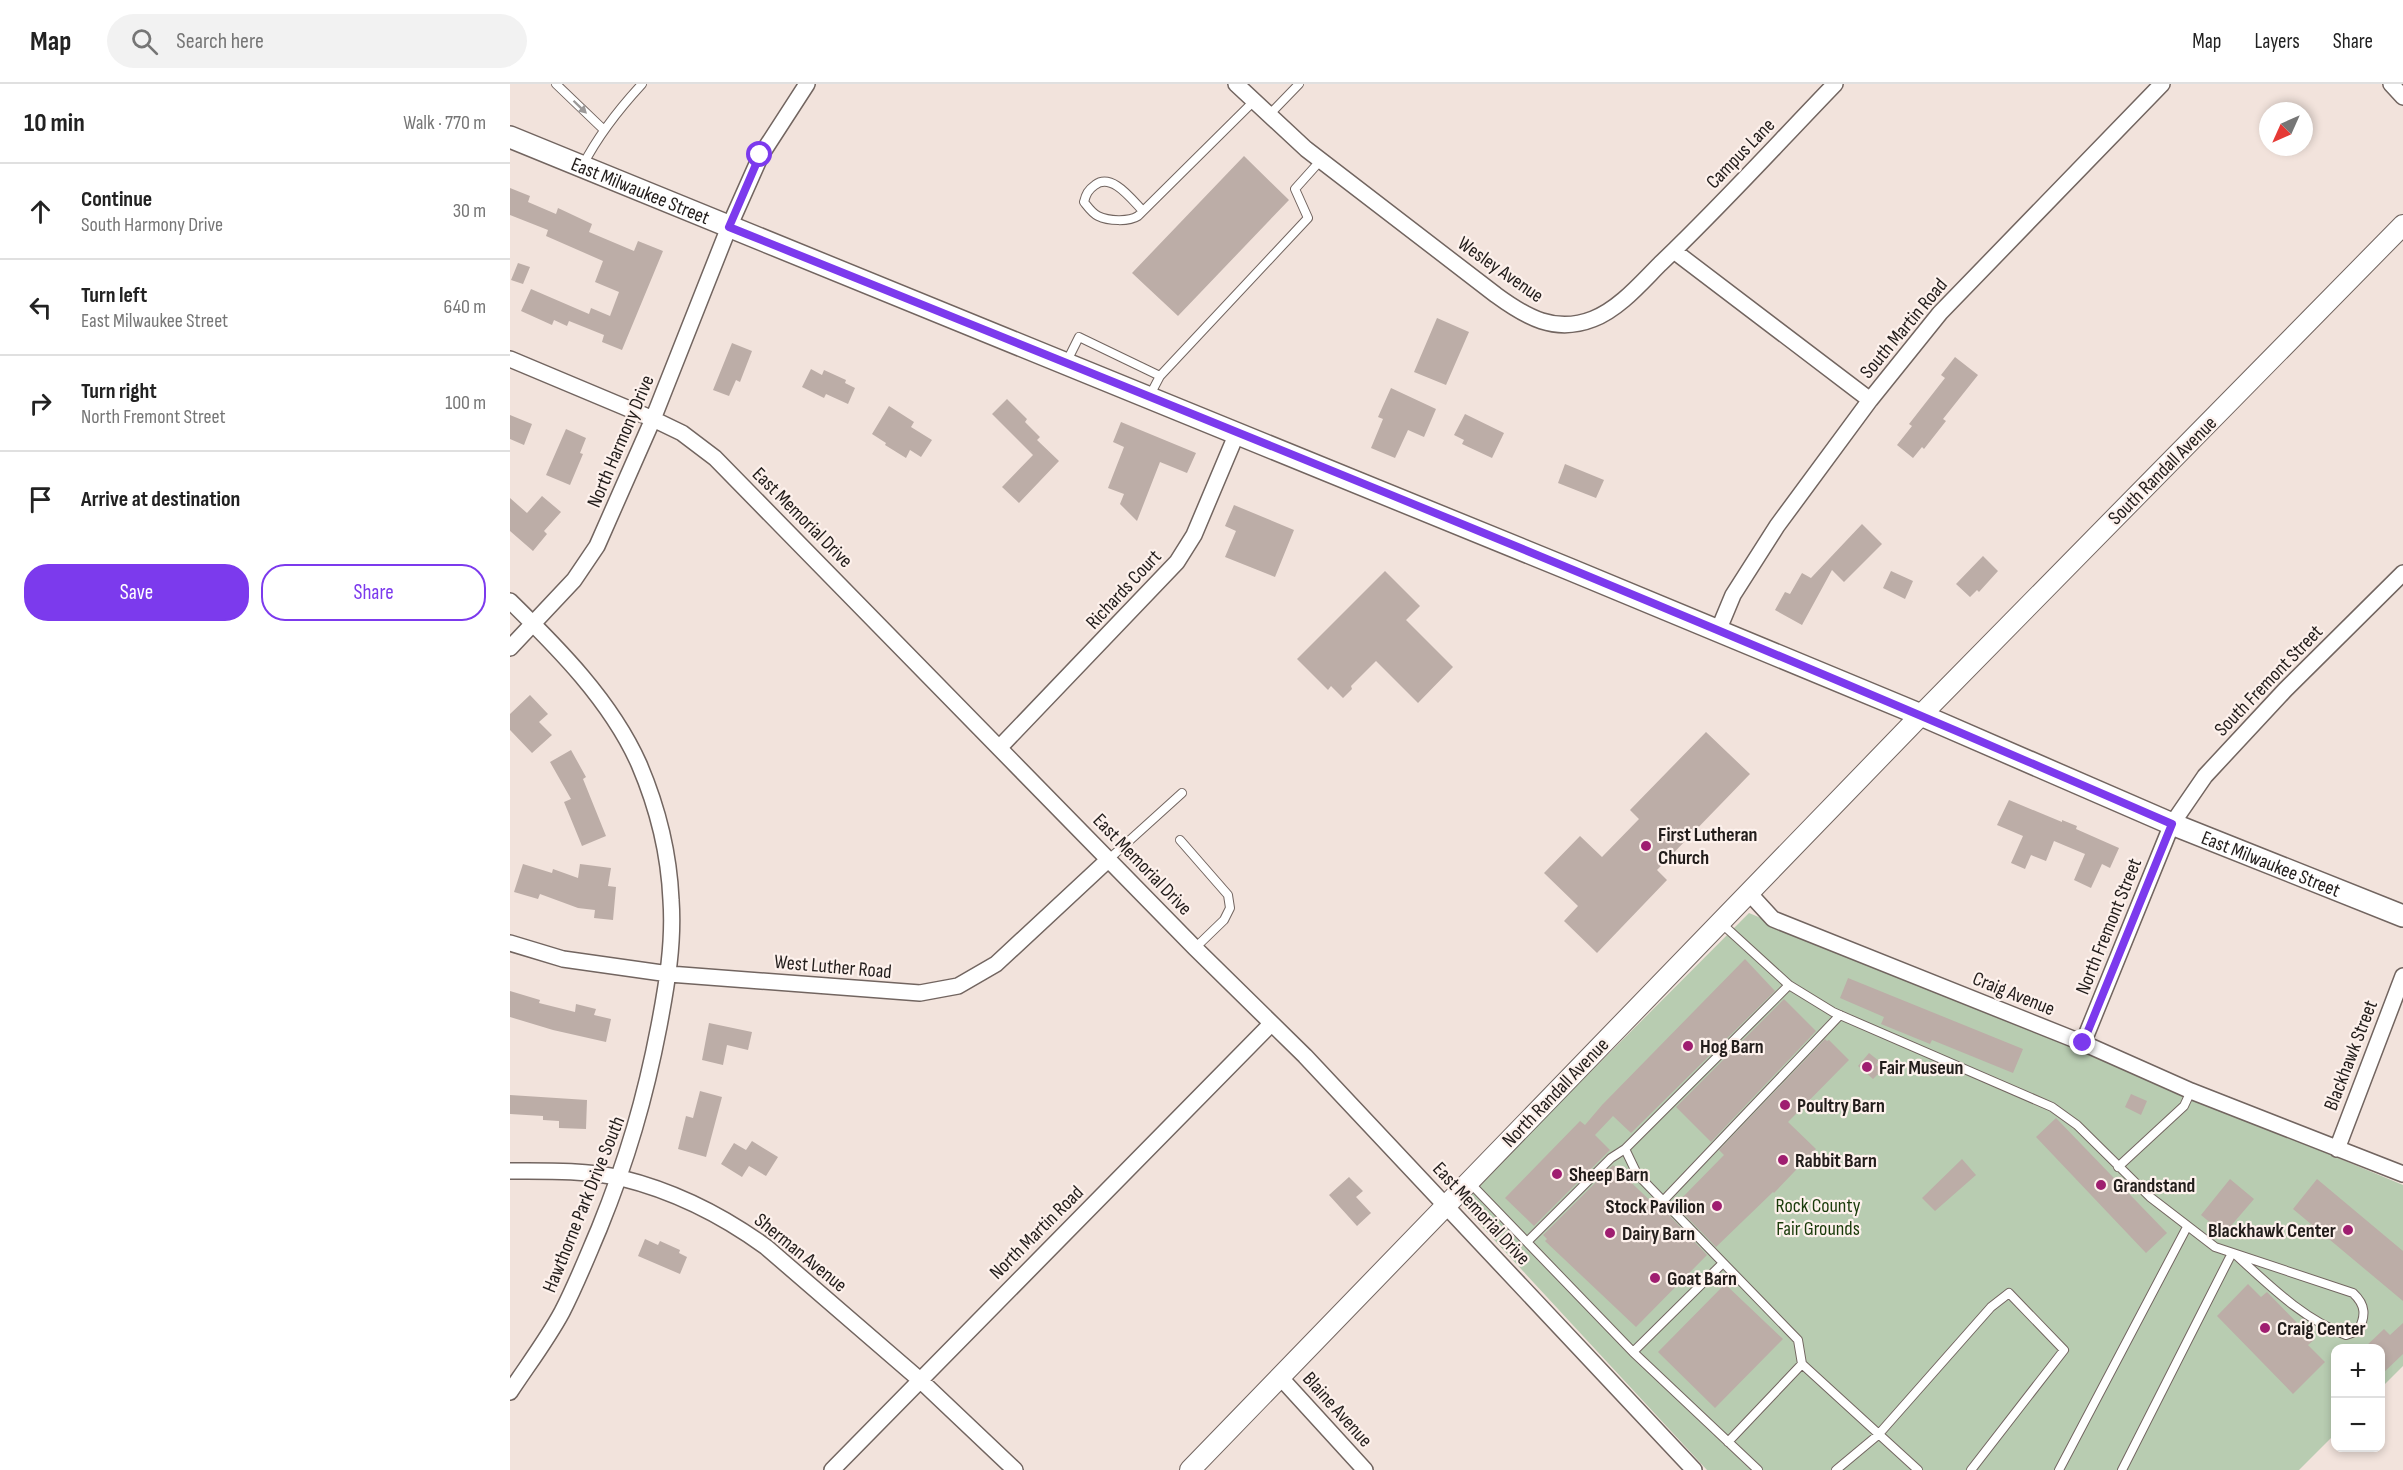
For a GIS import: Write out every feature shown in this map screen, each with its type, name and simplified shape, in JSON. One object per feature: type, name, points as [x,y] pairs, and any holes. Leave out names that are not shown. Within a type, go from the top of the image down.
[{"type":"main road","name":"East Milwaukee Street","points":[[510,137],[1237,433],[1921,715],[2172,824],[2403,916]]},
{"type":"street","name":"North Harmony Drive","points":[[510,648],[574,580],[597,546],[653,419],[760,155],[807,84]]},
{"type":"street","name":"Wesley Avenue","points":[[1236,84],[1321,160],[1521,314],[1541,322],[1566,324],[1593,319],[1637,287],[1674,251]]},
{"type":"street","name":"Campus Lane","points":[[1674,251],[1835,84]]},
{"type":"street","name":"South Martin Road","points":[[1718,631],[1733,595],[1777,526],[1870,400],[1940,313],[2162,84]]},
{"type":"street","points":[[2391,84],[2403,97]]},
{"type":"street","name":"South Randall Avenue","points":[[1921,715],[2403,225]]},
{"type":"street","points":[[1674,251],[1870,400]]},
{"type":"street","name":"East Memorial Drive","points":[[510,359],[682,433],[701,445],[715,458],[1305,1056],[1694,1470]]},
{"type":"street","name":"Richards Court","points":[[1000,747],[1178,562],[1194,535],[1237,433]]},
{"type":"street","name":"South Fremont Street","points":[[2172,824],[2205,776],[2285,690],[2403,573]]},
{"type":"street","name":"Hawthorne Park Drive South","points":[[510,601],[576,669],[610,714],[638,761],[652,798],[668,870],[671,898],[669,974],[640,1117],[620,1178],[579,1277],[561,1313],[510,1392]]},
{"type":"street","name":"North Randall Avenue","points":[[1190,1470],[1921,715]]},
{"type":"street","name":"North Fremont Street","points":[[2083,1043],[2172,824]]},
{"type":"street","name":"West Luther Road","points":[[510,943],[563,958],[669,974],[877,992],[920,993],[958,986],[996,964],[1109,859]]},
{"type":"street","name":"Craig Avenue","points":[[1750,894],[1773,919],[2083,1043],[2191,1091],[2403,1174]]},
{"type":"street","name":"Blackhawk Street","points":[[2337,1149],[2403,976]]},
{"type":"street","name":"North Martin Road","points":[[832,1470],[1271,1024]]},
{"type":"street","name":"Sherman Avenue","points":[[510,1171],[556,1171],[620,1178],[686,1199],[745,1231],[920,1380],[1015,1470]]},
{"type":"street","name":"Blaine Avenue","points":[[1280,1377],[1365,1470]]},
{"type":"lane","points":[[556,84],[603,129]]},
{"type":"lane","points":[[583,167],[603,129],[642,84]]},
{"type":"lane","points":[[1269,115],[1299,84]]},
{"type":"lane","points":[[1143,211],[1116,185],[1107,181],[1097,183],[1086,193],[1084,202],[1100,218],[1131,220],[1143,211],[1254,101]]},
{"type":"lane","points":[[1149,398],[1160,376],[1308,218],[1295,189],[1321,160]]},
{"type":"lane","points":[[1066,364],[1079,337],[1160,376]]},
{"type":"lane","points":[[1109,859],[1182,793]]},
{"type":"lane","points":[[1180,840],[1228,895],[1230,908],[1224,920],[1196,948]]},
{"type":"lane","points":[[1721,923],[1789,985],[1840,1015],[2052,1107],[2078,1125],[2150,1197],[2215,1247],[2354,1293],[2364,1308],[2364,1320],[2358,1330],[2346,1335],[2328,1329],[2268,1284],[2234,1254]]},
{"type":"lane","points":[[1527,1242],[1611,1158],[1625,1149],[1789,985]]},
{"type":"lane","points":[[1663,1201],[1840,1015]]},
{"type":"lane","points":[[2118,1167],[2184,1106],[2191,1091]]},
{"type":"lane","points":[[1625,1149],[1636,1174],[1798,1340],[1802,1364],[1918,1470]]},
{"type":"lane","points":[[1468,1181],[1633,1352],[1758,1470]]},
{"type":"lane","points":[[2059,1470],[2187,1227]]},
{"type":"lane","points":[[2122,1470],[2234,1254]]},
{"type":"lane","points":[[1633,1352],[1723,1263]]},
{"type":"lane","points":[[1836,1470],[1878,1435],[1991,1307],[2009,1293],[2064,1350],[1971,1470]]},
{"type":"lane","points":[[1728,1442],[1802,1364]]},
{"type":"green space","name":"Rock County Fair Grounds","points":[[1749,913],[2403,1185],[2403,1366],[2385,1384],[2385,1344],[2331,1344],[2331,1438],[2299,1470],[1707,1470],[1460,1203]]},
{"type":"building","points":[[1244,156],[1289,200],[1178,316],[1132,273]]},
{"type":"building","points":[[510,188],[530,196],[528,202],[556,214],[558,208],[592,224],[589,232],[634,251],[638,241],[663,251],[622,350],[602,342],[604,335],[569,321],[567,326],[554,320],[552,325],[521,311],[531,289],[589,314],[591,308],[610,316],[619,292],[595,282],[603,261],[546,236],[548,230],[510,215]]},
{"type":"building","points":[[518,263],[530,267],[523,284],[511,280]]},
{"type":"building","points":[[1437,318],[1469,332],[1446,385],[1414,372]]},
{"type":"building","points":[[732,343],[752,351],[740,382],[736,380],[729,396],[713,390]]},
{"type":"building","points":[[1955,357],[1978,375],[1943,419],[1946,421],[1924,449],[1922,447],[1913,458],[1897,445],[1912,426],[1909,424],[1945,378],[1941,375]]},
{"type":"building","points":[[811,369],[822,375],[824,370],[846,380],[845,383],[855,388],[848,404],[826,394],[824,398],[802,387]]},
{"type":"building","points":[[1391,388],[1436,409],[1424,437],[1408,430],[1395,458],[1371,448],[1383,419],[1378,417]]},
{"type":"building","points":[[1007,399],[1027,419],[1025,422],[1040,437],[1037,440],[1059,461],[1019,503],[1002,487],[1033,455],[992,414]]},
{"type":"building","points":[[889,406],[914,422],[911,427],[932,440],[921,457],[910,450],[906,458],[872,434]]},
{"type":"building","points":[[1465,414],[1504,433],[1492,458],[1462,444],[1464,440],[1454,435]]},
{"type":"building","points":[[510,415],[532,424],[524,445],[510,439]]},
{"type":"building","points":[[1121,422],[1196,453],[1187,473],[1160,462],[1137,521],[1120,504],[1124,494],[1108,488],[1124,447],[1113,442]]},
{"type":"building","points":[[566,429],[586,438],[580,453],[583,454],[570,485],[546,475]]},
{"type":"building","points":[[1565,464],[1604,480],[1596,498],[1558,483]]},
{"type":"building","points":[[542,496],[561,512],[544,531],[547,534],[533,551],[510,531],[510,498],[527,513]]},
{"type":"building","points":[[1234,505],[1294,530],[1275,577],[1225,557],[1236,531],[1225,526]]},
{"type":"building","points":[[1862,524],[1882,544],[1844,582],[1832,570],[1802,625],[1775,610],[1785,592],[1790,594],[1802,573],[1811,578]]},
{"type":"building","points":[[1983,556],[1998,571],[1979,592],[1977,590],[1970,597],[1956,584]]},
{"type":"building","points":[[1385,571],[1420,606],[1406,620],[1453,667],[1418,703],[1376,661],[1351,686],[1352,689],[1343,698],[1331,686],[1328,690],[1297,659]]},
{"type":"building","points":[[1891,571],[1913,581],[1905,599],[1883,588]]},
{"type":"building","points":[[530,695],[548,714],[539,722],[552,735],[532,753],[510,730],[510,714]]},
{"type":"building","name":"First Lutheran Church","points":[[1706,732],[1750,774],[1657,870],[1667,880],[1597,953],[1564,921],[1578,906],[1544,873],[1580,836],[1602,857],[1639,819],[1630,810]]},
{"type":"building","points":[[571,750],[586,777],[583,779],[606,836],[582,846],[564,802],[571,799],[550,762]]},
{"type":"building","points":[[2009,800],[2077,826],[2076,829],[2119,848],[2110,868],[2102,864],[2091,888],[2074,880],[2085,854],[2054,841],[2046,861],[2031,855],[2025,869],[2011,863],[2023,836],[1997,825]]},
{"type":"building","points":[[523,864],[552,873],[553,869],[578,878],[580,864],[611,868],[608,886],[616,887],[613,920],[594,918],[595,910],[578,908],[540,894],[538,899],[514,892]]},
{"type":"building","name":"Hog Barn","points":[[1745,959],[1775,991],[1631,1133],[1613,1116],[1595,1135],[1610,1150],[1534,1226],[1505,1198],[1580,1121],[1585,1125]]},
{"type":"building","points":[[1848,978],[2023,1049],[2013,1073],[1932,1040],[1930,1044],[1881,1024],[1884,1017],[1840,998]]},
{"type":"building","points":[[510,991],[540,1000],[539,1003],[575,1012],[576,1004],[596,1009],[594,1015],[611,1019],[606,1042],[510,1017]]},
{"type":"building","points":[[1784,999],[1816,1031],[1711,1142],[1676,1107]]},
{"type":"building","points":[[709,1023],[752,1032],[748,1050],[727,1045],[723,1065],[702,1060]]},
{"type":"building","points":[[1825,1039],[1829,1040],[1849,1060],[1788,1122],[1816,1149],[1774,1193],[1716,1247],[1675,1205],[1724,1155],[1719,1150]]},
{"type":"building","name":"Fair Museun","points":[[1869,1053],[1879,1061],[1876,1065],[1882,1070],[1873,1079],[1858,1066]]},
{"type":"building","points":[[700,1091],[722,1097],[706,1157],[678,1149],[686,1116],[693,1118]]},
{"type":"building","points":[[2131,1094],[2147,1101],[2141,1115],[2125,1107]]},
{"type":"building","points":[[510,1095],[587,1100],[586,1129],[559,1128],[559,1121],[543,1120],[543,1116],[510,1114]]},
{"type":"building","name":"Grandstand","points":[[2056,1118],[2167,1233],[2146,1253],[2036,1137]]},
{"type":"building","points":[[752,1141],[778,1157],[766,1176],[749,1166],[742,1177],[721,1164],[734,1143],[746,1150]]},
{"type":"building","points":[[1962,1159],[1976,1175],[1935,1211],[1922,1198]]},
{"type":"building","name":"Dairy Barn","points":[[1613,1165],[1665,1215],[1667,1213],[1707,1255],[1636,1327],[1545,1241],[1547,1239],[1543,1235]]},
{"type":"building","points":[[1349,1177],[1363,1191],[1356,1197],[1371,1213],[1357,1226],[1329,1195]]},
{"type":"building","points":[[2230,1179],[2254,1199],[2224,1234],[2201,1215]]},
{"type":"building","name":"Blackhawk Center","points":[[2317,1179],[2403,1251],[2403,1301],[2293,1209]]},
{"type":"building","points":[[645,1239],[658,1245],[660,1241],[680,1250],[679,1253],[687,1257],[680,1274],[638,1256]]},
{"type":"building","points":[[1725,1284],[1783,1339],[1715,1408],[1658,1352]]},
{"type":"building","name":"Craig Center","points":[[2248,1284],[2261,1297],[2267,1292],[2314,1340],[2308,1345],[2325,1362],[2293,1394],[2217,1316]]},
{"type":"building","points":[[2403,1323],[2403,1354],[2385,1371],[2385,1344],[2368,1344],[2384,1329],[2390,1335]]},
{"type":"place","name":"First Lutheran Church","points":[[1646,846]]},
{"type":"place","name":"Hog Barn","points":[[1688,1046]]},
{"type":"place","name":"Fair Museun","points":[[1867,1067]]},
{"type":"place","name":"Poultry Barn","points":[[1785,1105]]},
{"type":"place","name":"Rabbit Barn","points":[[1783,1160]]},
{"type":"place","name":"Sheep Barn","points":[[1557,1174]]},
{"type":"place","name":"Grandstand","points":[[2101,1185]]},
{"type":"place","name":"Stock Pavilion","points":[[1717,1206]]},
{"type":"place","name":"Blackhawk Center","points":[[2348,1230]]},
{"type":"place","name":"Dairy Barn","points":[[1610,1233]]},
{"type":"place","name":"Goat Barn","points":[[1655,1278]]},
{"type":"place","name":"Craig Center","points":[[2265,1328]]},
{"type":"route","points":[[760,155],[729,227],[1569,569],[1921,715],[2172,824],[2083,1043]]}]
